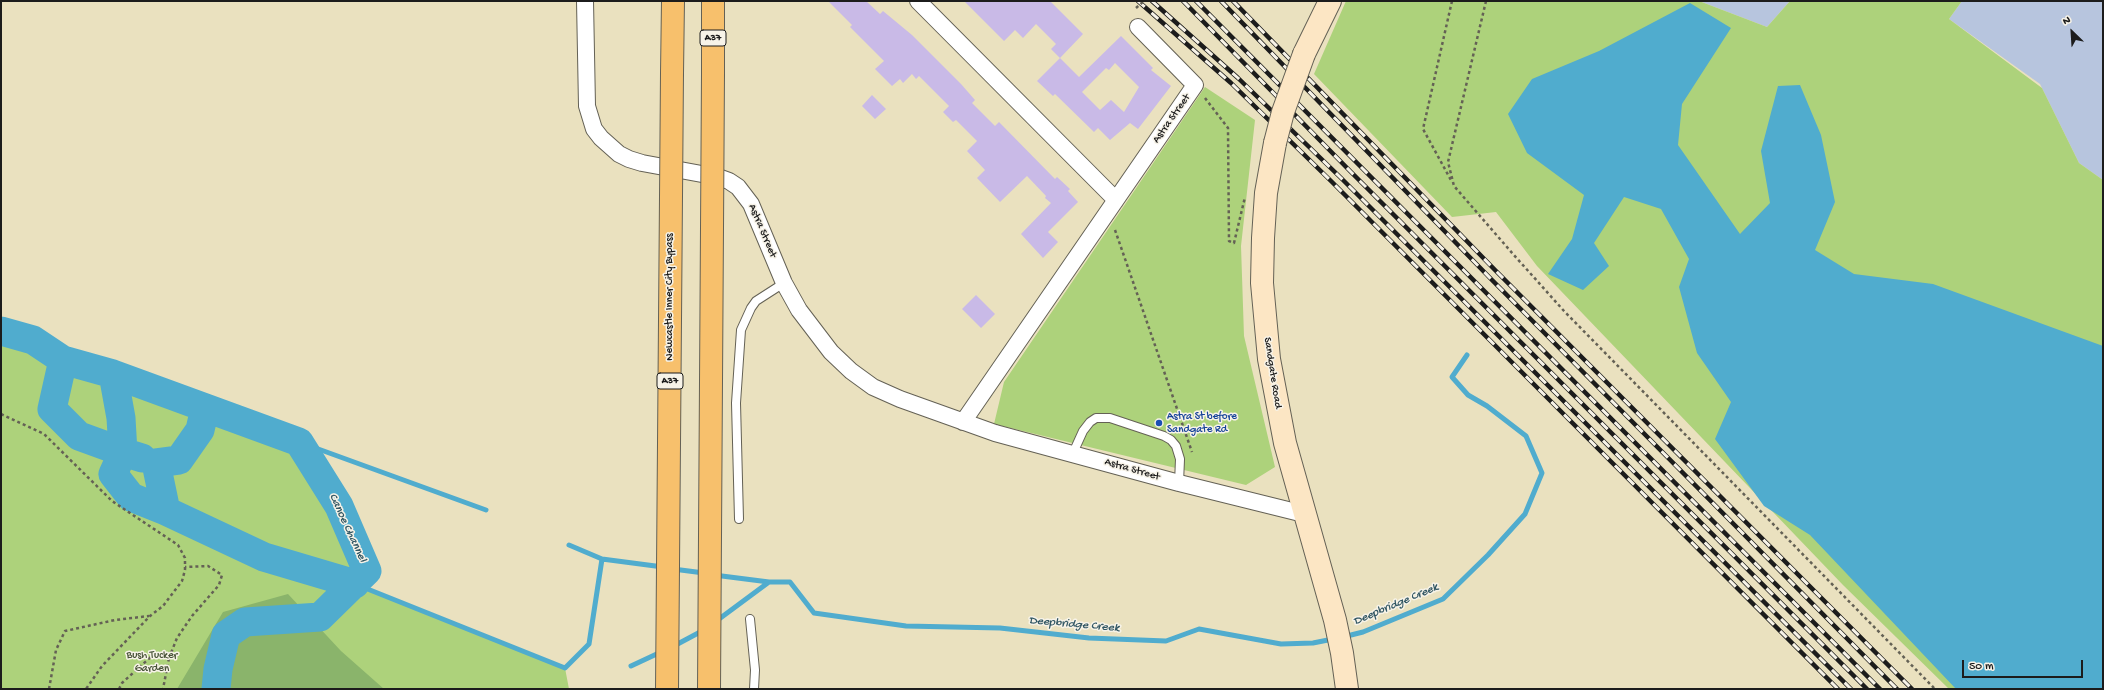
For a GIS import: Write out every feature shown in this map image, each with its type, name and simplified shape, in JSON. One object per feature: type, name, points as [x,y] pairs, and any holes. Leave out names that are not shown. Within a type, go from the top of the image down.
[{"type":"highway","name":"Newcastle Inner City Bypass","points":[[667,689],[673,1]]},
{"type":"highway","name":"A37","points":[[709,689],[713,1]]},
{"type":"main road","name":"Sandgate Road","points":[[1330,1],[1304,54],[1283,112],[1275,143],[1266,192],[1262,283],[1264,321],[1269,359],[1285,443],[1335,620],[1347,689]]},
{"type":"street","name":"Astra Street","points":[[585,1],[587,106],[594,129],[601,138],[619,154],[629,159],[642,164],[718,177],[729,181],[738,187],[751,204],[784,283],[799,310],[815,333],[851,372],[873,387],[900,399],[995,433],[1179,483],[1304,514]]},
{"type":"street","points":[[918,1],[1112,205]]},
{"type":"street","name":"Astra Street","points":[[963,422],[1195,85],[1138,27]]},
{"type":"lane","points":[[739,519],[736,403],[741,330],[748,313],[756,300],[784,283]]},
{"type":"lane","points":[[1073,453],[1083,431],[1090,422],[1096,418],[1110,418],[1164,436],[1171,440],[1176,446],[1180,459],[1179,483]]},
{"type":"lane","points":[[750,619],[755,670],[754,689]]},
{"type":"path","points":[[1136,8],[1144,1]]},
{"type":"path","points":[[1452,1],[1423,129],[1454,186],[1564,311],[1935,689]]},
{"type":"path","points":[[1454,186],[1448,162],[1486,1]]},
{"type":"path","points":[[1195,85],[1228,128],[1229,241],[1234,243],[1247,191]]},
{"type":"path","points":[[1112,205],[1192,454]]},
{"type":"path","points":[[1,414],[48,437],[112,502],[178,545],[185,558],[182,581],[164,606],[150,616],[102,666],[86,689]]},
{"type":"path","points":[[164,689],[169,658],[177,638],[192,616],[219,585],[222,576],[208,566],[185,567]]},
{"type":"path","points":[[49,689],[56,650],[65,631],[115,620],[150,616]]},
{"type":"path","points":[[120,689],[122,683],[154,654],[169,658]]},
{"type":"shaded area","points":[[1699,1],[1790,1],[1767,27]]},
{"type":"shaded area","points":[[1962,1],[2103,1],[2103,180],[2079,163],[2040,84],[1949,19]]},
{"type":"green space","points":[[1346,1],[1699,1],[1767,27],[1790,1],[1962,1],[1949,19],[2042,88],[2079,163],[2103,180],[2103,689],[1949,689],[1843,585],[1537,266],[1496,212],[1452,217],[1314,74]]},
{"type":"green space","points":[[1205,87],[1255,120],[1241,246],[1244,336],[1275,467],[1246,485],[994,424],[1004,382]]},
{"type":"green space","name":"Bush Tucker Garden","points":[[1,331],[33,340],[63,360],[113,374],[299,442],[339,506],[367,571],[356,584],[565,668],[569,689],[1,689]]},
{"type":"green space","points":[[288,594],[341,651],[384,689],[177,689],[223,612]]},
{"type":"water","points":[[1690,3],[1731,28],[1682,104],[1678,145],[1740,234],[1770,203],[1761,151],[1778,86],[1800,85],[1821,135],[1835,202],[1815,250],[1854,274],[1933,284],[2103,346],[2103,689],[1956,689],[1810,535],[1764,506],[1715,439],[1731,402],[1697,353],[1679,287],[1689,259],[1661,209],[1624,197],[1594,243],[1609,266],[1583,290],[1548,274],[1572,239],[1584,195],[1527,153],[1508,114],[1532,79],[1599,51]]},
{"type":"building","points":[[828,1],[866,1],[880,14],[883,11],[912,35],[961,84],[975,100],[972,103],[995,126],[999,122],[1055,179],[1057,177],[1070,189],[1068,191],[1078,202],[1048,232],[1058,242],[1043,258],[1021,234],[1051,203],[1045,198],[1046,196],[1027,176],[1000,202],[977,178],[985,170],[967,151],[977,141],[956,120],[953,122],[943,112],[949,106],[919,76],[916,79],[912,74],[903,83],[900,79],[892,86],[875,69],[884,61],[850,27],[852,25]]},
{"type":"building","points":[[964,1],[1050,1],[1083,34],[1060,58],[1051,49],[1056,44],[1036,24],[1023,38],[1015,30],[1004,41]]},
{"type":"building","points":[[1121,36],[1153,68],[1151,70],[1171,86],[1138,129],[1130,123],[1110,140],[1098,128],[1094,132],[1055,94],[1053,96],[1037,81],[1060,58],[1079,77]],"holes":[[[1115,63],[1139,87],[1124,112],[1111,100],[1100,110],[1082,92],[1106,68],[1109,70]]]},
{"type":"building","points":[[872,95],[886,109],[875,119],[862,106]]},
{"type":"building","points":[[976,295],[995,314],[981,328],[962,309]]},
{"type":"waterway","name":"Canoe Channel","points":[[1,331],[33,340],[63,360],[113,374],[299,442],[339,506],[367,571],[320,617],[245,622],[226,635],[218,669],[216,689]]},
{"type":"waterway","name":"Deepbridge Creek","points":[[1343,637],[1363,632],[1443,599],[1488,555],[1525,514],[1542,473],[1526,436],[1487,406],[1468,395],[1452,377],[1467,355]]},
{"type":"waterway","points":[[63,360],[52,409],[79,436],[123,452],[121,418],[113,374]]},
{"type":"waterway","points":[[205,408],[200,430],[179,460],[156,463],[166,511],[264,557],[355,584]]},
{"type":"waterway","name":"Canoe Channel","points":[[299,442],[486,510]]},
{"type":"waterway","points":[[142,458],[123,452],[113,474],[131,497],[166,511]]},
{"type":"waterway","points":[[569,545],[602,559]]},
{"type":"waterway","points":[[355,584],[565,668],[589,644],[602,559],[663,567]]},
{"type":"waterway","points":[[673,569],[704,573]]},
{"type":"waterway","points":[[714,575],[769,582],[715,622]]},
{"type":"waterway","name":"Deepbridge Creek","points":[[769,582],[790,582],[814,613],[906,626],[1000,628],[1089,638],[1166,641],[1199,629],[1281,644],[1313,643],[1333,639]]},
{"type":"waterway","points":[[672,647],[702,631]]},
{"type":"waterway","points":[[631,666],[661,652]]},
{"type":"railway","points":[[1138,1],[1231,83],[1332,182],[1838,689]]},
{"type":"railway","points":[[1152,1],[1238,78],[1340,177],[1851,689]]},
{"type":"railway","points":[[1183,1],[1351,172],[1867,689]]},
{"type":"railway","points":[[1196,1],[1880,689]]},
{"type":"railway","points":[[1221,1],[1492,280],[1897,689]]},
{"type":"railway","points":[[1233,1],[1495,270],[1912,689]]},
{"type":"place","name":"Astra St before Sandgate Rd","points":[[1159,423]]}]
